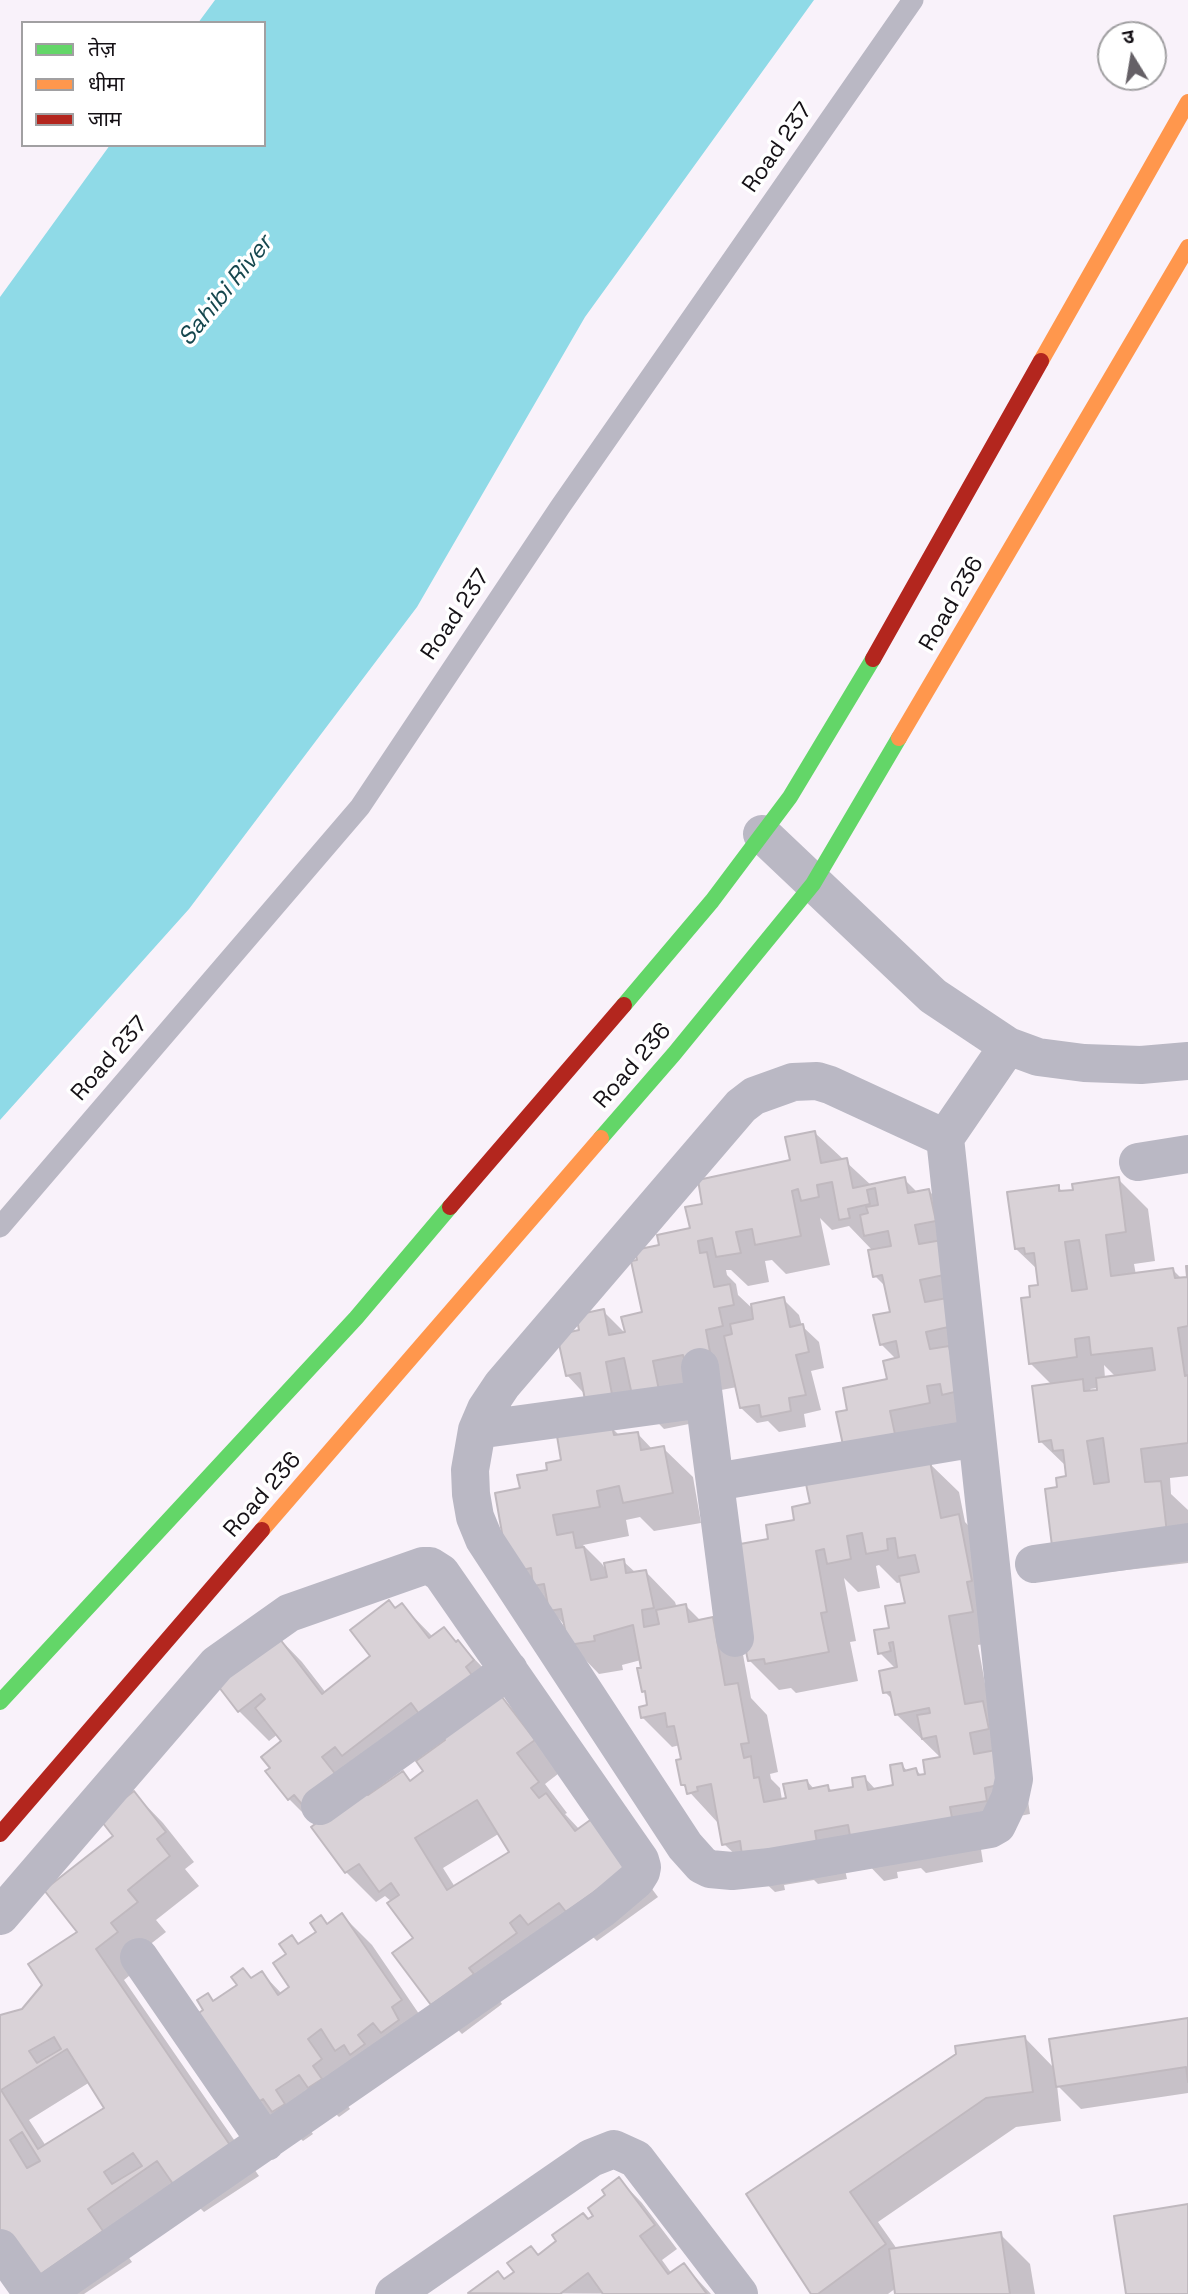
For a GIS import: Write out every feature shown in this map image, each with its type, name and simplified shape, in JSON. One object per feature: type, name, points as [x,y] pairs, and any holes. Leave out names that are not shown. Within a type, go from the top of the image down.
[{"type":"street","points":[[0,1702],[356,1318],[703,911],[790,797],[846,707],[1188,102]]},
{"type":"street","name":"Road 236","points":[[0,1834],[665,1065],[813,884],[1188,247]]},
{"type":"street","points":[[762,834],[933,996],[1008,1046],[1038,1058],[1084,1062],[1142,1065],[1188,1061]]},
{"type":"street","points":[[945,1138],[830,1084],[817,1081],[793,1082],[754,1096],[741,1106],[502,1385],[486,1409],[477,1430],[470,1469],[471,1494],[475,1517],[484,1539],[685,1846],[702,1865],[710,1869],[732,1871],[770,1867],[990,1829],[999,1822],[1010,1798],[1014,1779],[945,1138],[1008,1046]]},
{"type":"street","points":[[1138,1161],[1188,1154]]},
{"type":"street","points":[[477,1430],[702,1383],[735,1637]]},
{"type":"street","points":[[715,1482],[977,1438]]},
{"type":"street","points":[[1034,1564],[1188,1542]]},
{"type":"street","points":[[0,1916],[209,1670],[289,1613],[401,1572],[429,1566],[442,1573],[640,1860],[641,1872],[636,1880],[603,1908],[44,2294]]},
{"type":"street","points":[[320,1806],[509,1670]]},
{"type":"street","points":[[139,1957],[266,2142]]},
{"type":"street","points":[[394,2294],[591,2158],[614,2149],[636,2159],[739,2294]]},
{"type":"street","points":[[0,2248],[33,2294]]},
{"type":"lane","name":"Road 237","points":[[0,1227],[360,807],[560,507],[913,0]]},
{"type":"water","name":"Sahibi River","points":[[215,0],[814,0],[585,317],[417,607],[189,909],[0,1120],[0,297],[109,147],[266,147],[266,21],[199,21]]},
{"type":"building","points":[[815,1131],[821,1163],[847,1158],[853,1188],[905,1177],[908,1193],[929,1189],[936,1221],[915,1225],[919,1244],[942,1240],[949,1274],[920,1280],[925,1302],[947,1298],[953,1326],[926,1332],[930,1349],[949,1346],[959,1391],[942,1395],[940,1384],[927,1386],[930,1403],[890,1411],[895,1434],[843,1445],[836,1412],[847,1410],[843,1388],[887,1379],[883,1361],[899,1357],[896,1341],[880,1345],[873,1315],[890,1312],[882,1275],[873,1277],[868,1250],[891,1246],[888,1231],[864,1236],[860,1215],[868,1213],[866,1207],[878,1205],[875,1188],[867,1190],[870,1204],[848,1209],[850,1218],[839,1220],[832,1182],[817,1185],[819,1197],[801,1201],[798,1189],[792,1191],[801,1236],[755,1245],[752,1229],[736,1232],[741,1253],[716,1257],[712,1238],[698,1241],[700,1253],[707,1252],[714,1287],[730,1284],[734,1305],[719,1308],[723,1326],[706,1330],[711,1357],[685,1362],[683,1355],[653,1361],[660,1395],[633,1400],[624,1358],[606,1362],[612,1394],[585,1400],[580,1373],[566,1376],[557,1335],[579,1330],[576,1315],[604,1309],[609,1335],[625,1332],[621,1317],[642,1312],[631,1261],[637,1260],[635,1250],[659,1245],[657,1235],[690,1228],[685,1207],[702,1204],[698,1180],[790,1160],[785,1137]]},
{"type":"building","points":[[1119,1177],[1126,1232],[1106,1235],[1111,1276],[1173,1268],[1175,1278],[1187,1277],[1188,1266],[1188,1326],[1178,1328],[1185,1376],[1188,1375],[1188,1443],[1141,1449],[1145,1482],[1161,1481],[1167,1533],[1052,1546],[1045,1489],[1057,1487],[1056,1478],[1066,1476],[1063,1450],[1053,1451],[1051,1440],[1039,1442],[1032,1386],[1083,1379],[1084,1391],[1097,1390],[1096,1378],[1155,1370],[1152,1348],[1091,1355],[1089,1337],[1075,1339],[1077,1357],[1029,1364],[1021,1298],[1030,1297],[1029,1286],[1038,1285],[1034,1253],[1025,1254],[1024,1248],[1015,1249],[1007,1192],[1059,1185],[1059,1191],[1073,1190],[1072,1184]],"holes":[[[1079,1240],[1087,1289],[1072,1291],[1065,1242]],[[1103,1438],[1109,1482],[1094,1484],[1087,1441]]]},
{"type":"building","points":[[784,1297],[790,1327],[803,1324],[809,1352],[796,1355],[806,1395],[789,1398],[791,1411],[761,1417],[759,1405],[740,1408],[724,1336],[732,1334],[730,1324],[753,1319],[751,1304]]},
{"type":"building","points":[[612,1426],[614,1435],[638,1432],[641,1450],[664,1446],[673,1493],[623,1503],[619,1486],[597,1491],[600,1507],[553,1515],[557,1535],[573,1532],[576,1548],[584,1547],[591,1580],[607,1577],[604,1563],[624,1559],[626,1573],[646,1570],[654,1608],[642,1610],[644,1627],[659,1624],[656,1610],[686,1604],[689,1622],[713,1617],[725,1685],[738,1683],[749,1743],[741,1744],[744,1758],[751,1756],[754,1778],[759,1777],[764,1802],[786,1798],[783,1784],[807,1780],[809,1789],[828,1785],[829,1791],[853,1787],[852,1778],[865,1776],[868,1790],[893,1785],[890,1765],[902,1763],[904,1771],[916,1768],[918,1775],[925,1774],[923,1760],[940,1757],[936,1736],[922,1739],[917,1715],[930,1713],[929,1708],[895,1715],[890,1692],[883,1693],[879,1671],[897,1667],[893,1642],[889,1643],[891,1651],[878,1654],[874,1630],[889,1628],[885,1606],[905,1603],[899,1576],[919,1572],[915,1555],[898,1558],[895,1538],[887,1539],[888,1550],[866,1554],[862,1533],[847,1536],[851,1559],[827,1564],[824,1549],[816,1551],[827,1612],[821,1613],[829,1652],[765,1664],[764,1659],[748,1661],[742,1632],[740,1544],[768,1539],[766,1525],[794,1520],[792,1507],[810,1503],[806,1484],[930,1461],[941,1518],[959,1514],[972,1581],[967,1582],[973,1612],[949,1616],[965,1704],[983,1701],[989,1729],[970,1733],[974,1754],[996,1750],[1002,1784],[985,1788],[987,1801],[950,1807],[955,1833],[853,1852],[848,1825],[815,1831],[818,1849],[743,1863],[740,1841],[722,1845],[711,1784],[697,1787],[698,1791],[687,1794],[685,1785],[681,1785],[676,1760],[681,1759],[674,1726],[667,1727],[665,1713],[641,1718],[639,1707],[647,1705],[637,1668],[641,1668],[633,1625],[594,1636],[595,1641],[568,1645],[561,1609],[549,1611],[544,1584],[533,1586],[531,1568],[509,1573],[495,1493],[520,1488],[517,1475],[547,1470],[546,1463],[561,1460],[557,1436]]},
{"type":"building","points":[[389,1600],[395,1608],[402,1603],[429,1638],[444,1627],[474,1660],[466,1667],[474,1678],[422,1718],[411,1703],[342,1756],[335,1747],[322,1757],[341,1781],[305,1808],[294,1795],[288,1800],[265,1771],[270,1768],[261,1757],[281,1741],[255,1708],[265,1699],[261,1694],[238,1712],[212,1678],[273,1630],[322,1694],[370,1656],[350,1630]]},
{"type":"building","points":[[499,1693],[535,1740],[517,1753],[539,1782],[531,1788],[539,1798],[546,1793],[575,1831],[593,1818],[630,1866],[566,1912],[559,1903],[528,1925],[520,1915],[510,1923],[517,1933],[469,1968],[474,1974],[431,2005],[392,1953],[413,1938],[387,1903],[399,1895],[391,1883],[379,1892],[359,1864],[345,1873],[311,1827],[363,1789],[368,1795],[403,1771],[410,1781],[423,1771],[416,1761],[445,1740],[440,1733]],"holes":[[[477,1800],[509,1852],[447,1890],[415,1838]]]},
{"type":"building","points":[[134,1791],[166,1832],[157,1839],[170,1856],[128,1890],[138,1902],[111,1923],[118,1932],[96,1949],[230,2145],[173,2184],[157,2161],[88,2209],[103,2231],[31,2281],[0,2236],[0,2015],[22,2009],[42,1985],[28,1964],[77,1932],[44,1890],[113,1836],[99,1818]],"holes":[[[67,2049],[104,2108],[38,2149],[1,2090]]]},
{"type":"building","points":[[342,1913],[402,2000],[392,2007],[399,2020],[381,2033],[373,2023],[358,2035],[365,2044],[350,2055],[344,2045],[335,2051],[321,2029],[308,2039],[322,2059],[313,2066],[322,2079],[308,2088],[299,2075],[276,2090],[285,2104],[272,2112],[263,2099],[249,2107],[189,2020],[203,2010],[197,2000],[208,1993],[213,2001],[237,1985],[231,1977],[243,1968],[251,1978],[262,1971],[278,1995],[289,1987],[273,1963],[286,1954],[279,1944],[292,1935],[298,1944],[316,1932],[310,1923],[321,1915],[327,1924]]},
{"type":"building","points":[[1188,2018],[1188,2082],[1186,2067],[1056,2087],[1049,2039]]},
{"type":"building","points":[[1025,2036],[1033,2092],[986,2098],[850,2192],[886,2244],[818,2294],[811,2294],[746,2194],[956,2054],[955,2046]]},
{"type":"building","points":[[54,2037],[61,2049],[37,2063],[29,2051]]},
{"type":"building","points":[[22,2132],[40,2161],[27,2168],[10,2140]]},
{"type":"building","points":[[133,2153],[142,2166],[112,2184],[104,2172]]},
{"type":"building","points":[[619,2177],[655,2225],[640,2236],[668,2274],[684,2263],[707,2294],[603,2294],[588,2273],[560,2294],[468,2293],[498,2271],[504,2279],[514,2272],[507,2263],[531,2246],[538,2255],[556,2241],[552,2235],[583,2213],[588,2219],[593,2216],[588,2208],[605,2195],[602,2190]]},
{"type":"building","points":[[1188,2204],[1188,2294],[1126,2294],[1114,2216]]},
{"type":"building","points":[[1001,2232],[1010,2294],[895,2294],[889,2249]]},
{"type":"traffic: fast","points":[[624,1005],[712,901],[790,797],[873,659]]},
{"type":"traffic: fast","points":[[601,1138],[674,1054],[813,884],[899,738]]},
{"type":"traffic: fast","points":[[0,1702],[356,1318],[450,1207]]},
{"type":"traffic: slow","points":[[1041,361],[1188,102]]},
{"type":"traffic: slow","points":[[899,738],[1188,247]]},
{"type":"traffic: slow","points":[[262,1530],[601,1138]]},
{"type":"traffic: jam","points":[[873,659],[1041,361]]},
{"type":"traffic: jam","points":[[450,1207],[624,1005]]},
{"type":"traffic: jam","points":[[0,1834],[262,1530]]}]
